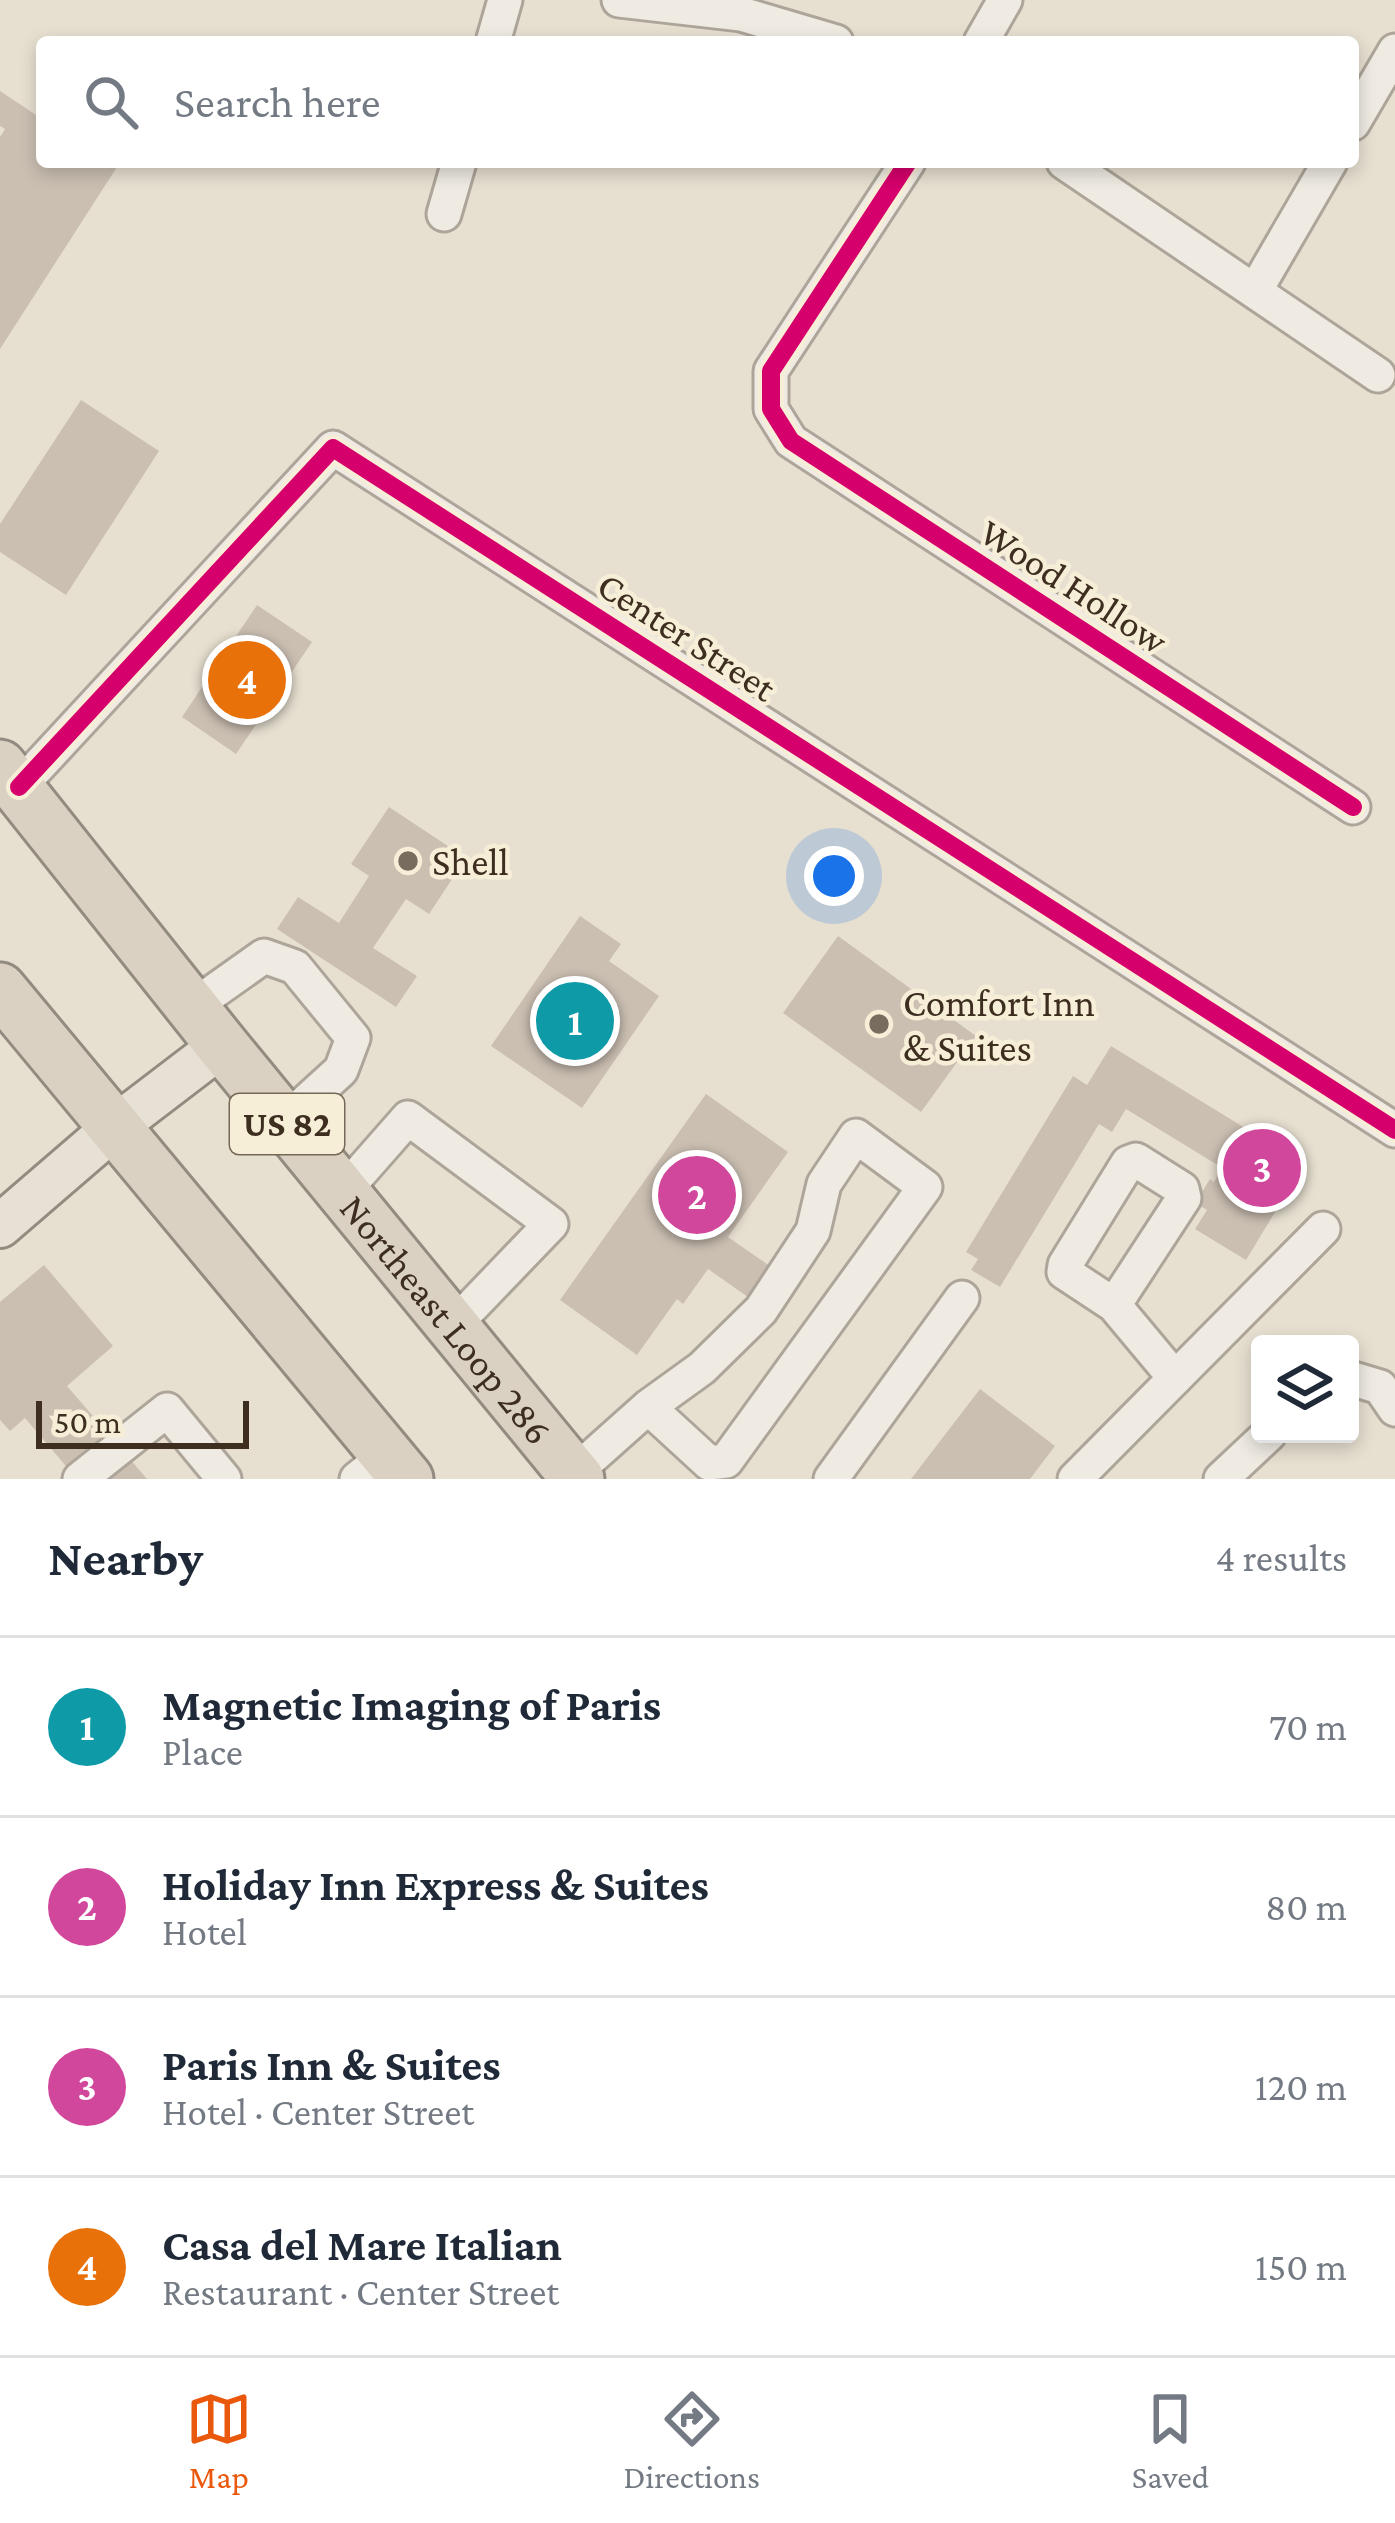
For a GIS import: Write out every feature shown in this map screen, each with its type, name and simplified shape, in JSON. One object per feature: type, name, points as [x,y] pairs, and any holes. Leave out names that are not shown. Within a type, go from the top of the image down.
[{"type":"highway","name":"Northeast Loop 286","points":[[9,777],[576,1476]]},
{"type":"highway","points":[[0,989],[116,1126],[384,1471]]},
{"type":"main road","points":[[0,1226],[116,1126],[207,1026]]},
{"type":"street","points":[[495,36],[505,0]]},
{"type":"street","points":[[619,0],[741,14],[816,36]]},
{"type":"street","points":[[984,36],[1005,0]]},
{"type":"street","points":[[1359,113],[1395,51]]},
{"type":"street","points":[[444,214],[457,168]]},
{"type":"street","name":"Wood Hollow","points":[[904,168],[770,371],[770,409],[791,441],[1353,807]]},
{"type":"street","points":[[1073,168],[1378,375]]},
{"type":"street","points":[[1255,291],[1327,168]]},
{"type":"street","name":"Center Street","points":[[9,777],[333,448],[1395,1130]]},
{"type":"street","points":[[207,1026],[264,956],[295,967],[353,1038],[341,1070],[284,1120]]},
{"type":"street","points":[[343,1192],[408,1118],[551,1223],[453,1326]]},
{"type":"street","points":[[576,1476],[648,1407],[702,1368],[761,1310],[814,1231],[824,1184],[856,1136],[926,1186],[726,1461],[709,1463],[648,1407]]},
{"type":"street","points":[[1075,1479],[1323,1229]]},
{"type":"street","points":[[831,1479],[962,1298]]},
{"type":"street","points":[[1114,1305],[1175,1378]]},
{"type":"street","points":[[1359,1381],[1379,1387],[1395,1409]]},
{"type":"street","points":[[80,1479],[166,1410],[224,1479]]},
{"type":"street","points":[[1221,1479],[1259,1443]]},
{"type":"building","points":[[0,91],[36,115],[36,168],[116,168],[0,349],[0,137],[5,129],[0,126]]},
{"type":"building","points":[[81,400],[159,451],[66,595],[0,552],[0,524]]},
{"type":"building","points":[[257,605],[312,642],[236,754],[182,717]]},
{"type":"building","points":[[389,807],[466,858],[429,914],[406,899],[373,948],[417,976],[396,1007],[277,929],[298,897],[339,923],[369,876],[351,864]]},
{"type":"building","points":[[580,916],[621,944],[609,961],[659,996],[582,1108],[491,1046]]},
{"type":"building","name":"Comfort Inn & Suites","points":[[838,936],[976,1036],[921,1112],[783,1013]]},
{"type":"building","points":[[1111,1046],[1304,1164],[1246,1260],[1195,1229],[1207,1210],[1195,1203],[1210,1179],[1214,1182],[1219,1173],[1226,1178],[1229,1172],[1126,1109],[1112,1132],[1099,1124],[1000,1287],[971,1270],[978,1259],[966,1252],[1073,1076],[1087,1085]]},
{"type":"building","points":[[706,1094],[788,1152],[728,1237],[777,1271],[755,1302],[708,1269],[683,1304],[677,1299],[637,1355],[560,1300]]},
{"type":"building","points":[[44,1265],[113,1346],[67,1386],[147,1479],[77,1479],[25,1418],[10,1431],[0,1420],[0,1302]]},
{"type":"building","points":[[980,1389],[1055,1446],[1030,1479],[911,1479]]},
{"type":"cycle path","points":[[904,168],[771,371],[771,409],[791,441],[1353,807]]},
{"type":"cycle path","points":[[19,787],[333,448],[1395,1130]]},
{"type":"place","name":"Casa del Mare Italian","points":[[247,680]]},
{"type":"place","name":"Shell","points":[[408,861]]},
{"type":"place","name":"Magnetic Imaging of Paris","points":[[575,1021]]},
{"type":"place","name":"Comfort Inn & Suites","points":[[879,1024]]},
{"type":"place","name":"Paris Inn & Suites","points":[[1262,1168]]},
{"type":"place","name":"Holiday Inn Express & Suites","points":[[697,1195]]}]
